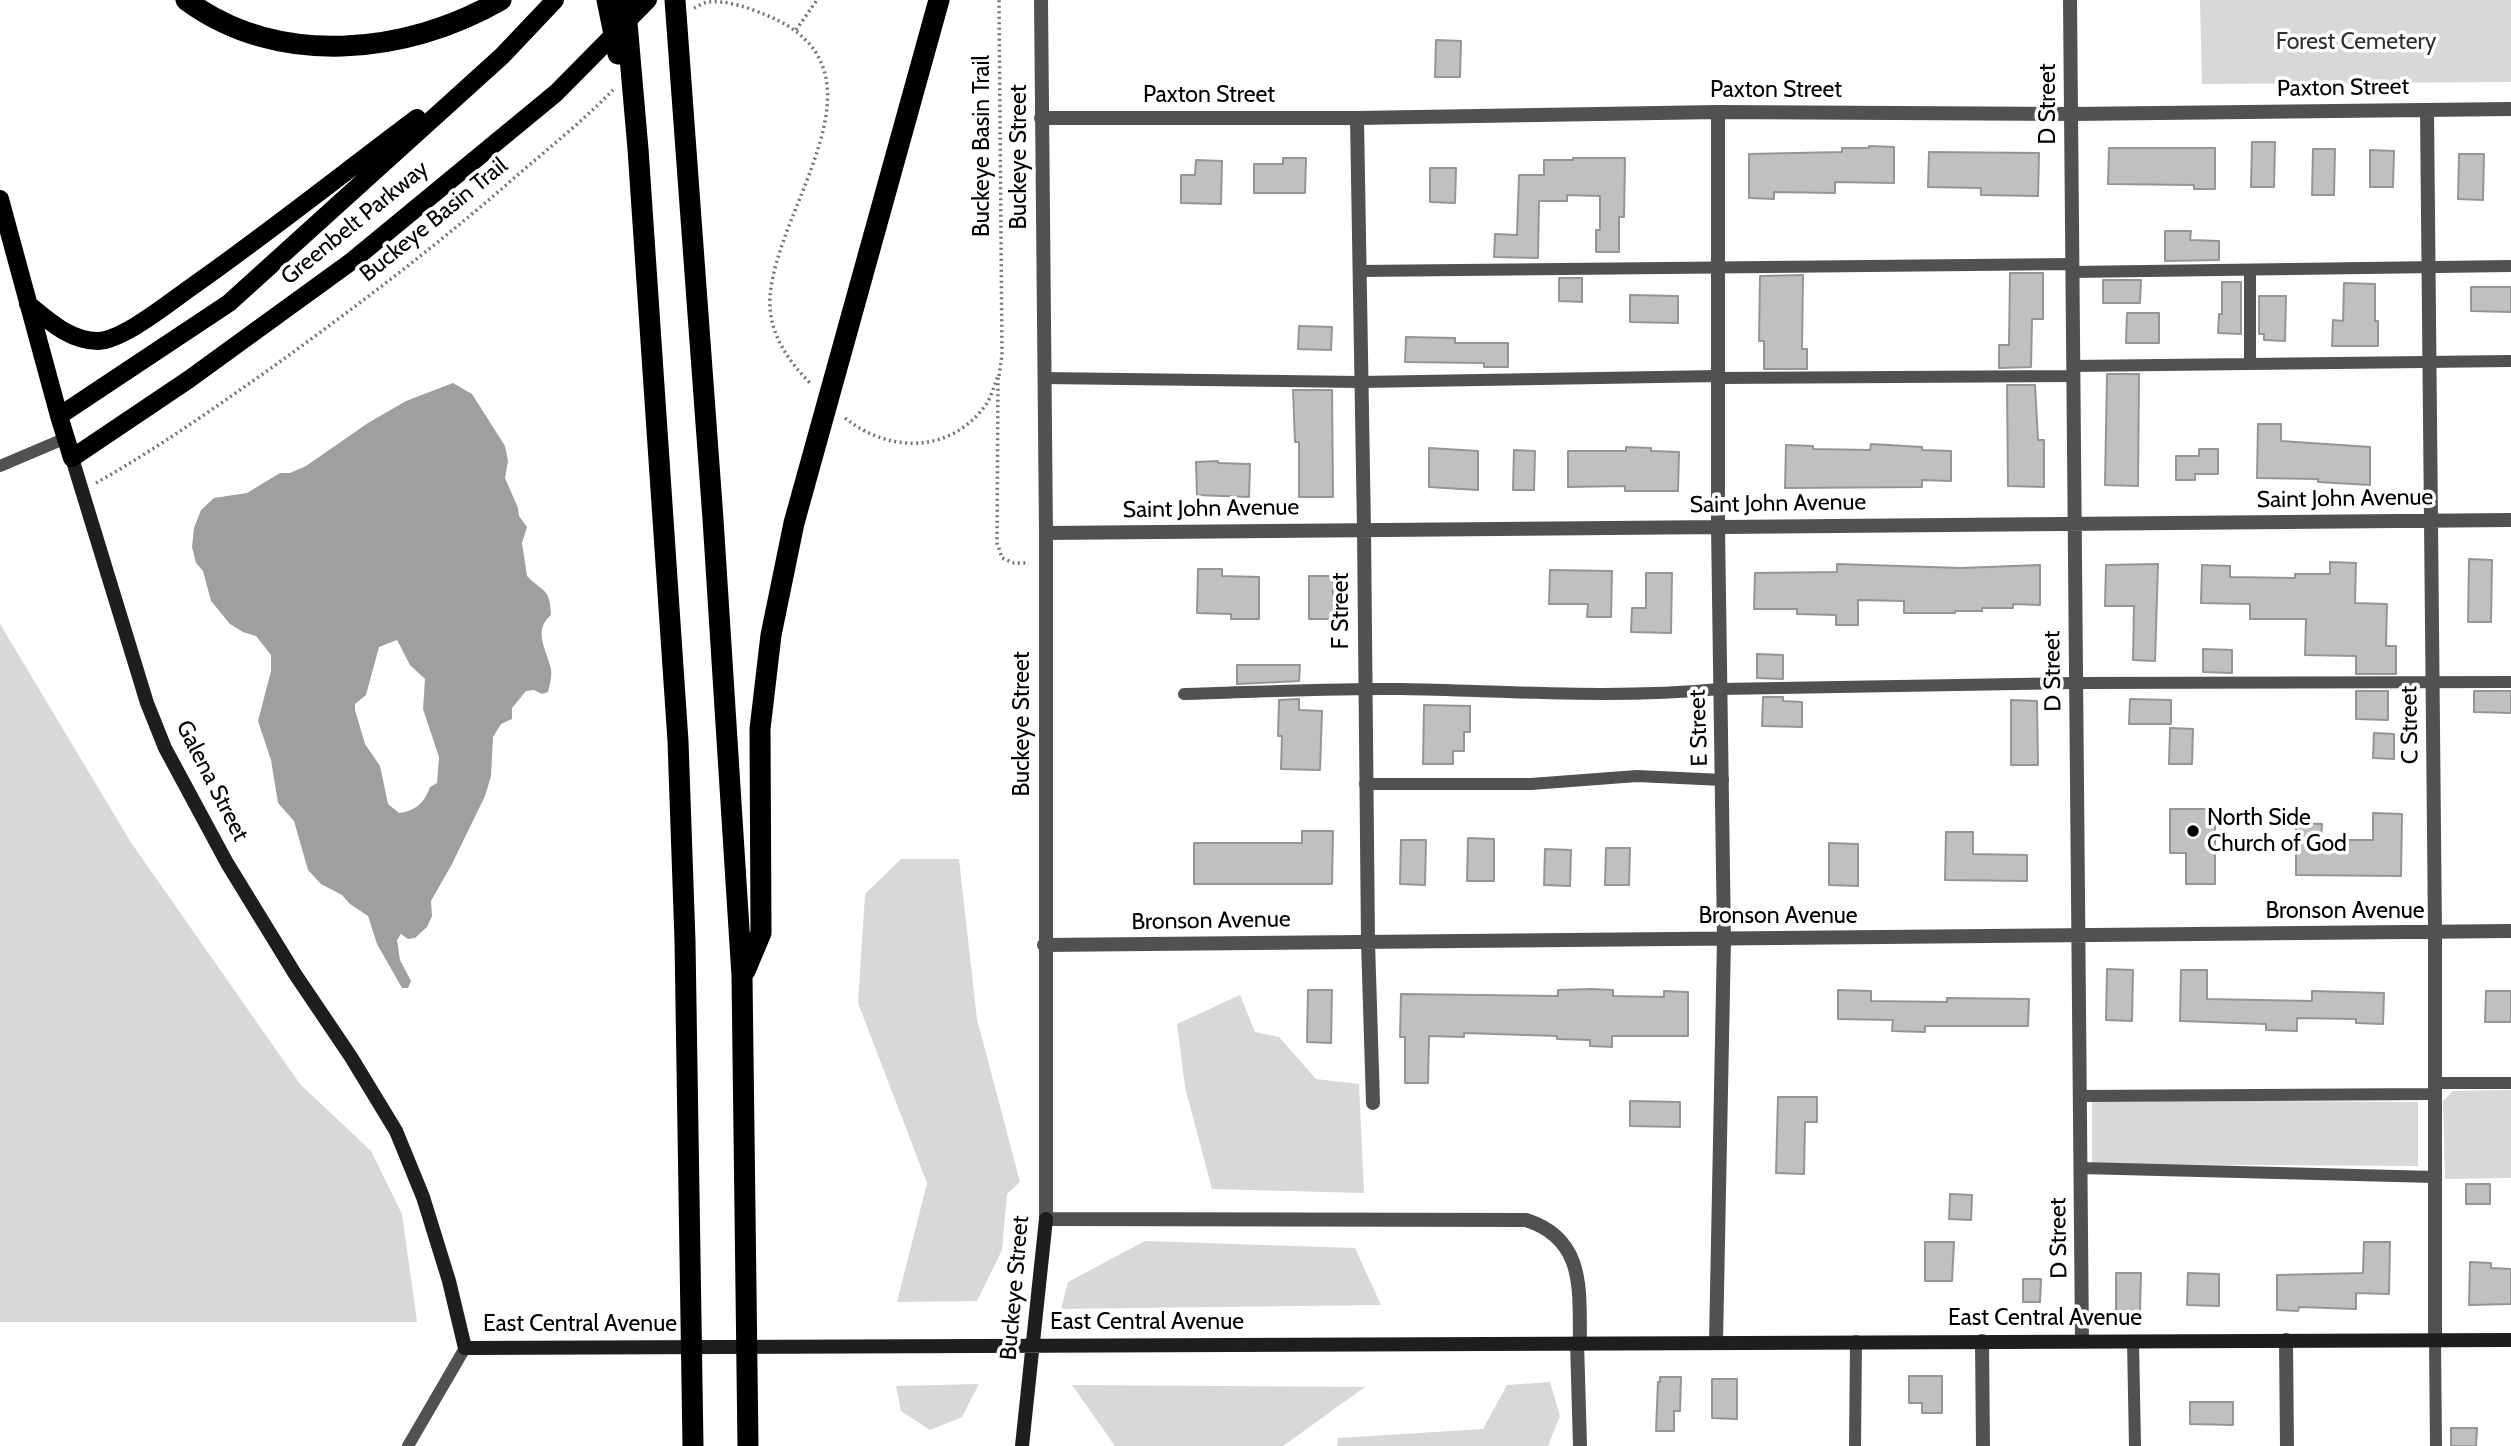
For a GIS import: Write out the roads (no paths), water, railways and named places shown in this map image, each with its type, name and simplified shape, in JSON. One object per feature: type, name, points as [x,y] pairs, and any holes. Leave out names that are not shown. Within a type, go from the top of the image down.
[{"type":"highway","points":[[186,0],[229,24],[266,38],[297,44],[345,46],[386,43],[422,35],[459,21],[501,0]]},
{"type":"highway","points":[[607,0],[638,149]]},
{"type":"highway","points":[[625,0],[638,149],[678,741],[685,941],[693,1446]]},
{"type":"highway","points":[[742,976],[761,933],[760,729],[771,635],[794,523],[939,0]]},
{"type":"highway","points":[[919,76],[945,0]]},
{"type":"highway","points":[[684,4],[682,114],[713,519],[742,976],[748,1446]]},
{"type":"main road","name":"Greenbelt Parkway","points":[[59,416],[229,303],[502,56],[555,0]]},
{"type":"main road","name":"Greenbelt Parkway","points":[[72,458],[188,380],[352,261],[555,93],[648,0]]},
{"type":"main road","points":[[28,304],[57,327],[75,337],[99,341],[120,334],[149,318],[257,241],[502,56]]},
{"type":"main road","name":"Galena Street","points":[[0,199],[72,458]]},
{"type":"street","name":"Buckeye Street","points":[[1022,1446],[1046,1219],[1041,0]]},
{"type":"street","name":"D Street","points":[[2070,0],[2082,1341]]},
{"type":"street","name":"Paxton Street","points":[[1041,118],[1357,118],[1718,113],[2071,114],[2511,109]]},
{"type":"street","name":"C Street","points":[[2427,110],[2435,933],[2435,1340]]},
{"type":"street","name":"E Street","points":[[1716,1342],[1724,939],[1718,527],[1718,113]]},
{"type":"street","name":"F Street","points":[[1357,118],[1367,942],[1373,1103]]},
{"type":"street","name":"Galena Street","points":[[72,458],[147,703],[165,748],[227,863],[396,1131],[423,1197],[449,1281],[465,1348]]},
{"type":"street","name":"Saint John Avenue","points":[[1045,533],[2511,520]]},
{"type":"street","name":"Bronson Avenue","points":[[1044,945],[2511,931]]},
{"type":"street","points":[[1046,1219],[1526,1220],[1537,1224],[1555,1235],[1572,1258],[1578,1277],[1580,1446]]},
{"type":"street","points":[[2286,1340],[2287,1446]]},
{"type":"street","name":"East Central Avenue","points":[[465,1348],[2511,1340]]},
{"type":"street","points":[[1982,1341],[1983,1446]]},
{"type":"lane","points":[[1359,271],[1718,267],[2250,270],[2511,267]]},
{"type":"lane","points":[[2250,270],[2250,363]]},
{"type":"lane","points":[[1044,378],[1361,382],[2073,371],[2250,363],[2511,361]]},
{"type":"lane","points":[[0,466],[66,438]]},
{"type":"lane","points":[[1184,694],[1364,689],[1653,695],[1720,690],[2076,683],[2511,682]]},
{"type":"lane","points":[[1365,784],[1544,783],[1637,776],[1723,780]]},
{"type":"lane","points":[[2080,1096],[2435,1089],[2511,1083]]},
{"type":"lane","points":[[2081,1168],[2435,1177]]},
{"type":"lane","points":[[2435,1340],[2436,1446]]},
{"type":"lane","points":[[1855,1446],[1856,1341]]},
{"type":"lane","points":[[2133,1341],[2135,1446]]},
{"type":"lane","points":[[408,1446],[465,1348]]},
{"type":"place","name":"North Side Church of God","points":[[2193,831]]},
{"type":"park label","name":"Forest Cemetery","points":[[2356,42]]}]
